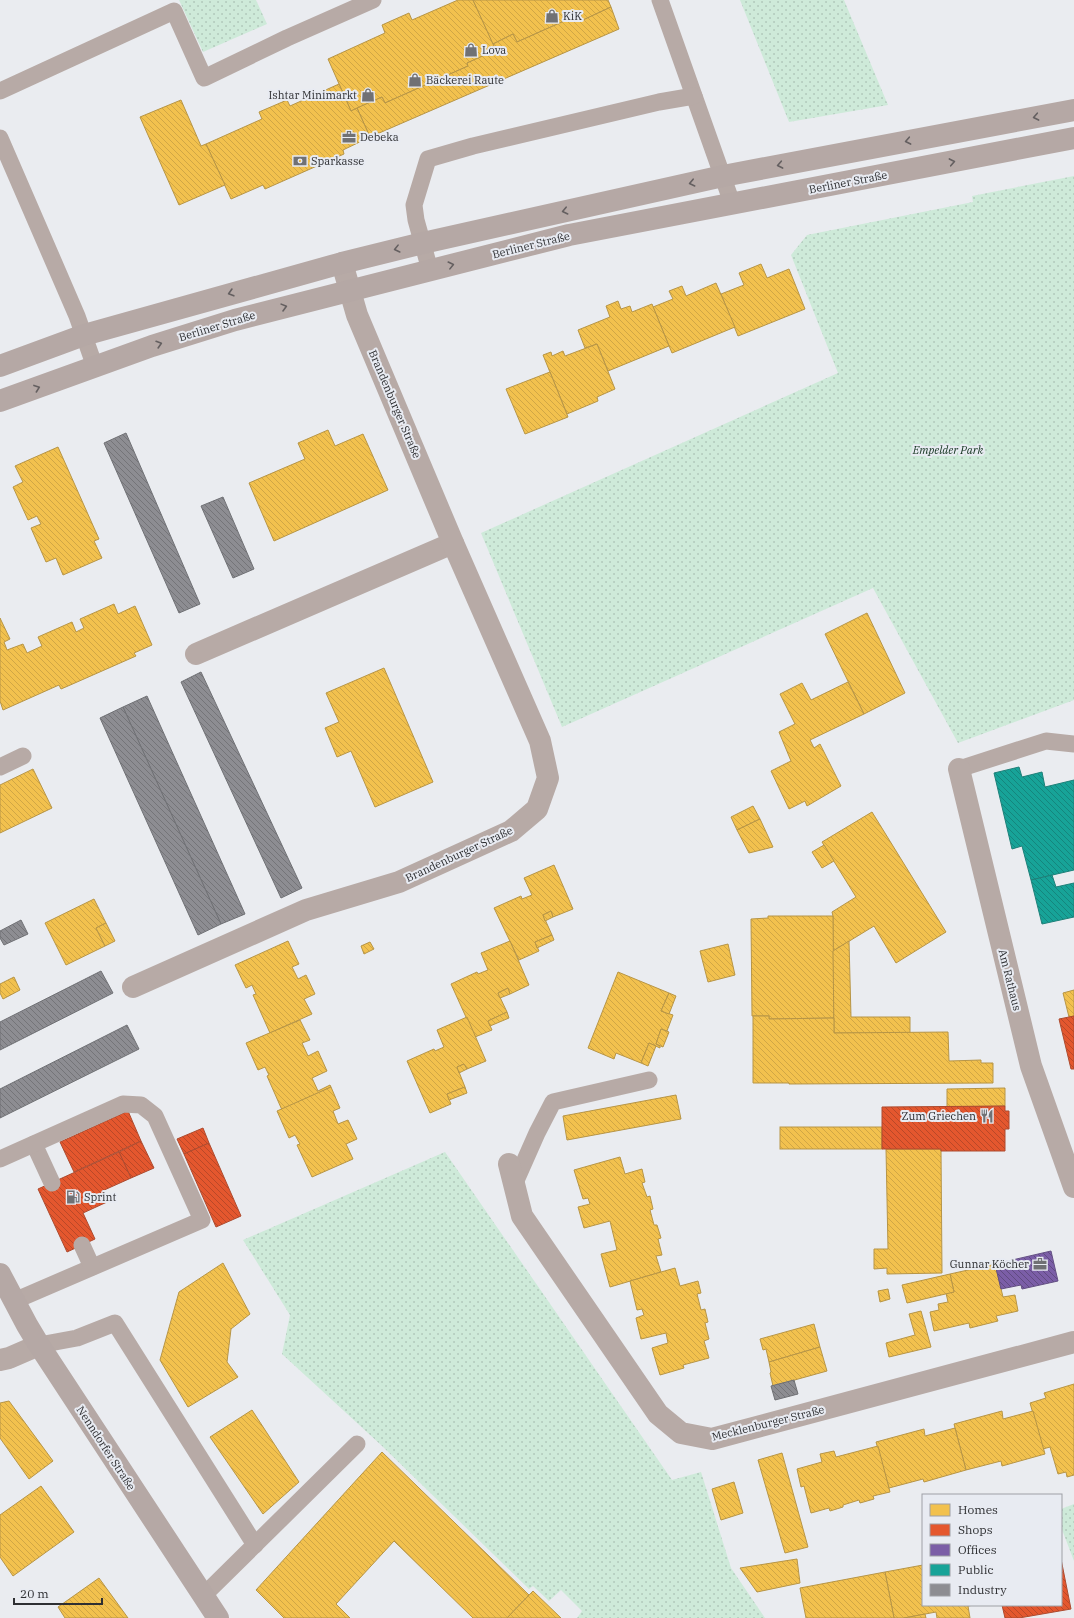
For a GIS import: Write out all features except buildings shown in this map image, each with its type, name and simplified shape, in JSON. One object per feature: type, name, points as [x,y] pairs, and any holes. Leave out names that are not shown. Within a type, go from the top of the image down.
[{"type":"street","points":[[0,366],[84,334],[342,263],[424,243],[723,176],[1074,110]]},
{"type":"street","name":"Berliner Straße","points":[[0,401],[152,346],[235,320],[569,235],[1074,138]]},
{"type":"street","name":"Brandenburger Straße","points":[[133,987],[306,910],[399,882],[511,831],[537,809],[548,778],[540,741],[453,544],[357,315],[342,263]]},
{"type":"street","points":[[196,654],[453,544]]},
{"type":"street","name":"Am Rathaus","points":[[959,769],[1030,1066],[1074,1187]]},
{"type":"street","name":"Mecklenburger Straße","points":[[509,1164],[522,1216],[658,1414],[681,1433],[712,1439],[1074,1342]]},
{"type":"street","name":"Nenndorfer Straße","points":[[0,1274],[39,1345],[218,1618]]},
{"type":"street","points":[[0,1360],[9,1358],[39,1345]]},
{"type":"lane","points":[[0,91],[174,11],[204,78],[287,38],[373,0]]},
{"type":"lane","points":[[660,0],[732,203]]},
{"type":"lane","points":[[430,270],[424,243],[416,220],[414,205],[428,159],[474,146],[628,109],[694,96]]},
{"type":"lane","points":[[0,138],[77,316],[95,367]]},
{"type":"lane","points":[[959,769],[1046,741],[1074,744]]},
{"type":"lane","points":[[0,767],[23,756]]},
{"type":"lane","points":[[514,1185],[536,1133],[553,1102],[649,1080]]},
{"type":"lane","points":[[0,1158],[123,1104],[141,1105],[155,1116],[202,1220],[14,1301]]},
{"type":"lane","points":[[34,1144],[52,1182]]},
{"type":"lane","points":[[82,1245],[92,1267]]},
{"type":"lane","points":[[39,1345],[77,1338],[115,1323],[255,1545]]},
{"type":"lane","points":[[203,1596],[357,1444]]},
{"type":"green space","points":[[179,0],[256,0],[267,24],[203,52]]},
{"type":"green space","points":[[740,0],[844,0],[888,105],[789,122]]},
{"type":"green space","name":"Empelder Park","points":[[1074,176],[1074,700],[958,743],[873,588],[562,727],[481,533],[838,373],[791,255],[807,235],[973,202],[972,196]]},
{"type":"green space","points":[[445,1152],[672,1480],[701,1472],[731,1568],[765,1618],[577,1618],[582,1611],[561,1590],[549,1601],[533,1586],[529,1589],[381,1445],[282,1354],[290,1315],[243,1240]]},
{"type":"green space","points":[[1074,1504],[1074,1561],[1062,1530],[1062,1509]]},
{"type":"place","name":"KiK","points":[[552,16]]},
{"type":"place","name":"Lova","points":[[471,50]]},
{"type":"place","name":"Bäckerei Raute","points":[[415,80]]},
{"type":"place","name":"Ishtar Minimarkt","points":[[368,95]]},
{"type":"place","name":"Debeka","points":[[349,137]]},
{"type":"place","name":"Sparkasse","points":[[300,161]]},
{"type":"place","name":"Zum Griechen","points":[[987,1116]]},
{"type":"place","name":"Sprint","points":[[73,1197]]},
{"type":"place","name":"Gunnar Köcher","points":[[1040,1264]]}]
